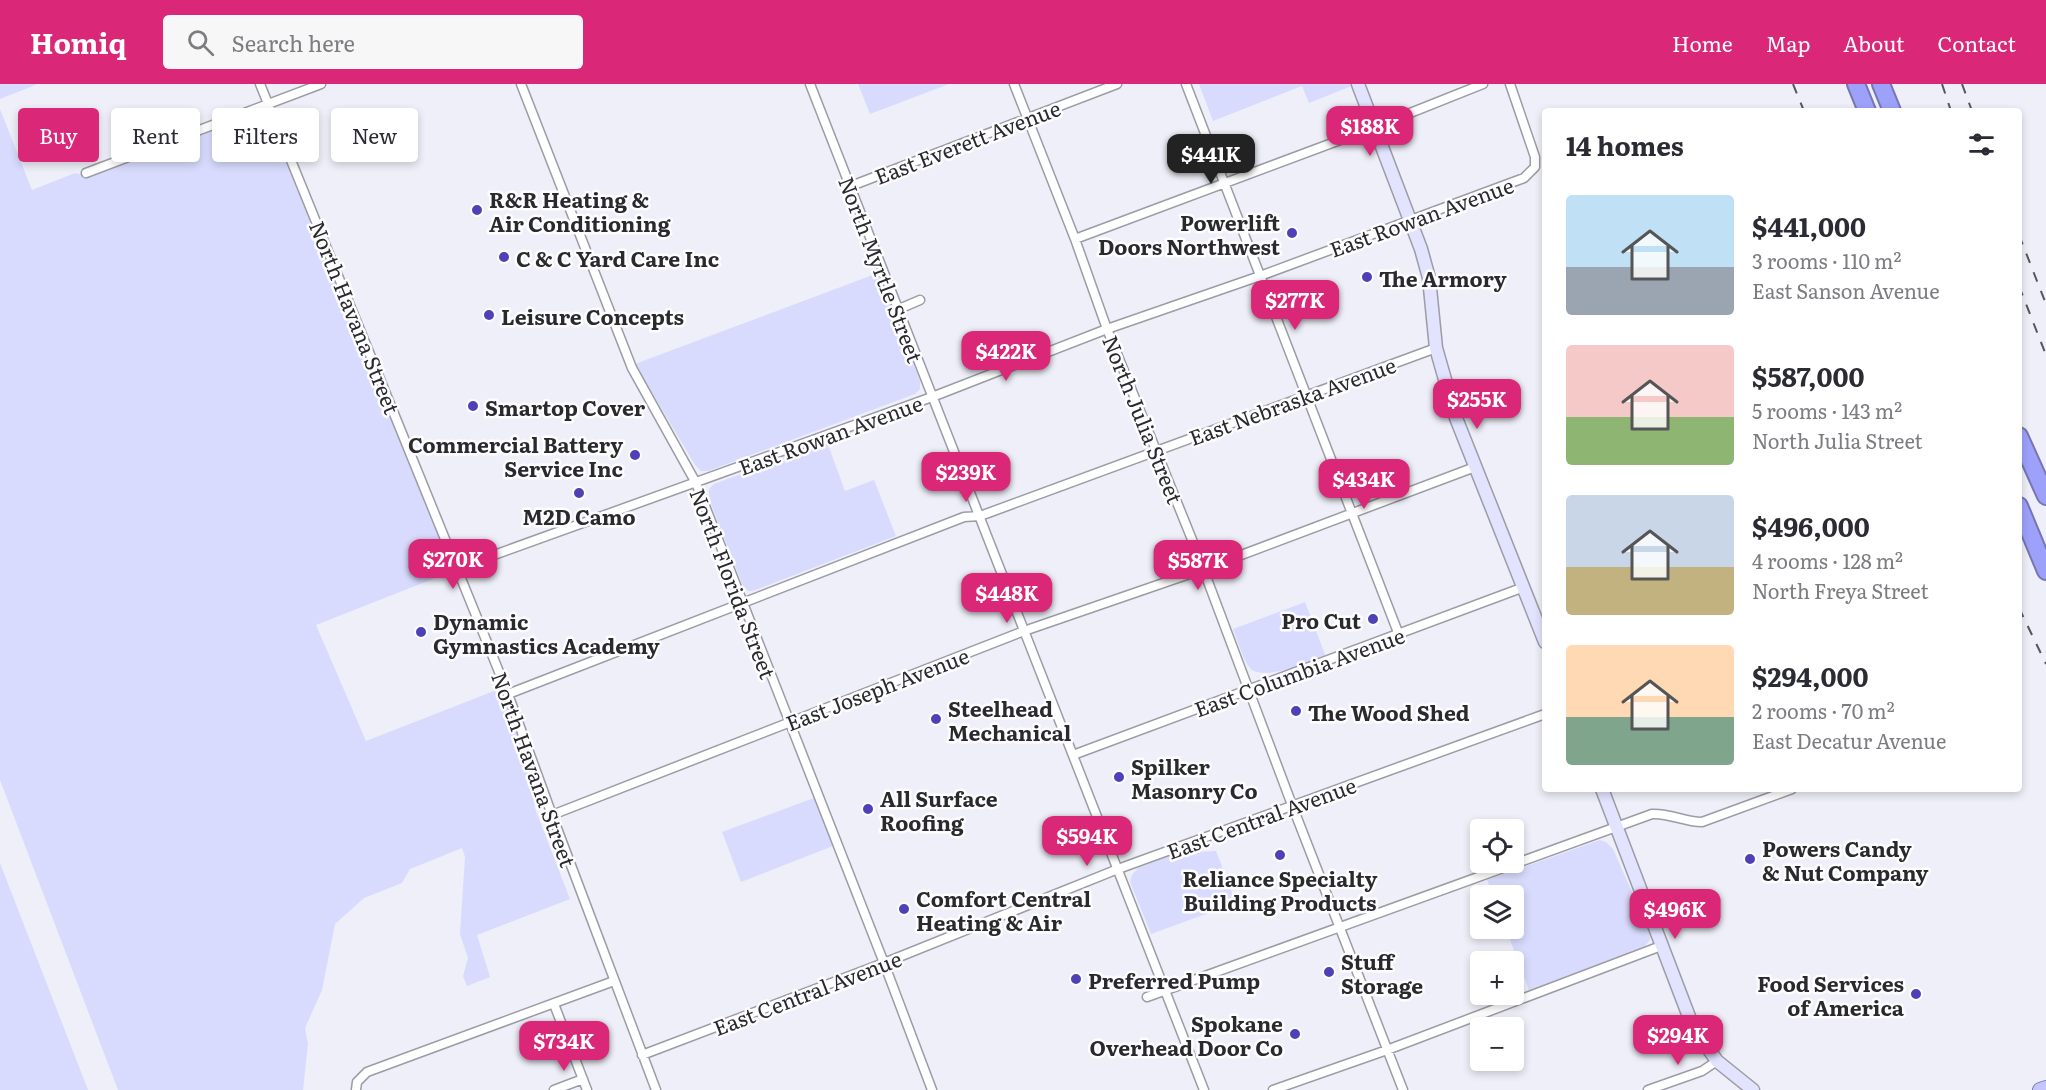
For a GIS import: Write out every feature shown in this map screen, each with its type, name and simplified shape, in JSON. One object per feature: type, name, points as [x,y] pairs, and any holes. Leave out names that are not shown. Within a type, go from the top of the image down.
[{"type":"highway","points":[[1856,84],[1866,108]]},
{"type":"highway","points":[[1881,84],[1891,108]]},
{"type":"highway","points":[[2022,443],[2046,496]]},
{"type":"highway","points":[[2022,513],[2046,570]]},
{"type":"main road","points":[[2040,1090],[2046,1088]]},
{"type":"street","name":"North Havana Street","points":[[260,84],[508,694],[656,1090]]},
{"type":"street","points":[[86,173],[321,84]]},
{"type":"street","name":"North Florida Street","points":[[521,84],[632,368],[696,483],[932,1090]]},
{"type":"street","name":"North Myrtle Street","points":[[810,84],[1204,1090]]},
{"type":"street","name":"North Julia Street","points":[[1014,84],[1075,239],[1107,329],[1204,569],[1292,805],[1403,1090]]},
{"type":"street","name":"East Everett Avenue","points":[[850,186],[1116,84]]},
{"type":"street","points":[[1186,84],[1399,634]]},
{"type":"street","points":[[1358,84],[1410,220],[1429,278],[1436,348],[1456,418],[1542,634]]},
{"type":"street","points":[[1075,239],[1375,127],[1483,84]]},
{"type":"street","name":"East Rowan Avenue","points":[[458,568],[932,397],[1107,329],[1260,276],[1524,178],[1535,167],[1536,157],[1510,84]]},
{"type":"street","points":[[898,309],[920,300]]},
{"type":"street","name":"East Nebraska Avenue","points":[[508,694],[964,517],[980,516],[1436,348]]},
{"type":"street","name":"East Joseph Avenue","points":[[552,816],[1024,631],[1204,569],[1475,467]]},
{"type":"street","name":"East Columbia Avenue","points":[[1073,755],[1524,587]]},
{"type":"street","name":"East Central Avenue","points":[[642,1055],[884,963],[1118,869],[1542,715]]},
{"type":"street","points":[[1603,792],[1693,1027],[1717,1061],[1753,1090]]},
{"type":"street","points":[[1147,997],[1652,814],[1665,813],[1688,822],[1702,822],[1784,792]]},
{"type":"street","points":[[1273,1090],[1387,1050],[1661,946]]},
{"type":"street","points":[[356,1086],[367,1072],[614,981]]},
{"type":"street","points":[[554,1004],[587,1090]]},
{"type":"street","points":[[1648,1090],[1702,1071],[1717,1061]]},
{"type":"street","points":[[554,1090],[583,1079]]},
{"type":"shaded area","points":[[0,84],[38,84],[0,99]]},
{"type":"shaded area","points":[[858,84],[949,84],[870,114]]},
{"type":"shaded area","points":[[1199,84],[1354,85],[1309,103],[1302,86],[1213,121]]},
{"type":"shaded area","points":[[0,109],[18,155],[18,162],[21,162],[32,190],[75,173],[87,176],[125,162],[200,162],[200,134],[212,130],[212,162],[289,162],[452,564],[448,573],[316,625],[366,741],[494,691],[503,695],[543,794],[534,806],[570,899],[477,935],[490,977],[467,986],[463,976],[468,958],[460,934],[465,857],[462,848],[410,869],[402,883],[364,898],[335,924],[322,990],[305,1028],[308,1044],[303,1090],[118,1090],[0,780]]},
{"type":"shaded area","points":[[878,273],[920,381],[920,389],[915,394],[708,471],[701,471],[695,465],[635,364]]},
{"type":"shaded area","points":[[827,442],[845,491],[874,480],[896,536],[748,591],[743,586],[709,499],[709,489],[714,484]]},
{"type":"shaded area","points":[[1305,602],[1326,657],[1275,672],[1256,672],[1250,668],[1233,629]]},
{"type":"shaded area","points":[[814,798],[833,846],[741,882],[722,832]]},
{"type":"shaded area","points":[[1600,840],[1606,842],[1613,849],[1651,935],[1650,940],[1645,946],[1529,990],[1524,977],[1524,951],[1514,951],[1510,939],[1524,939],[1524,885],[1489,885],[1487,880],[1507,873],[1524,873],[1524,867]]},
{"type":"shaded area","points":[[1216,851],[1236,903],[1151,934],[1130,882],[1132,875],[1138,868],[1178,853]]},
{"type":"shaded area","points":[[0,863],[88,1090],[0,1090]]},
{"type":"railway","points":[[1793,84],[1803,108]]},
{"type":"railway","points":[[1942,84],[1950,108]]},
{"type":"railway","points":[[1962,84],[1971,108]]},
{"type":"railway","points":[[2022,243],[2046,304]]},
{"type":"railway","points":[[2022,294],[2046,355]]},
{"type":"railway","points":[[2022,614],[2046,664]]},
{"type":"place","name":"R&R Heating & Air Conditioning","points":[[477,210]]},
{"type":"place","name":"Powerlift Doors Northwest","points":[[1292,233]]},
{"type":"place","name":"C & C Yard Care Inc","points":[[504,257]]},
{"type":"place","name":"The Armory","points":[[1367,277]]},
{"type":"place","name":"Leisure Concepts","points":[[489,315]]},
{"type":"place","name":"Smartop Cover","points":[[473,406]]},
{"type":"place","name":"Commercial Battery Service Inc","points":[[635,455]]},
{"type":"place","name":"M2D Camo","points":[[579,493]]},
{"type":"place","name":"Pro Cut","points":[[1373,619]]},
{"type":"place","name":"Dynamic Gymnastics Academy","points":[[421,632]]},
{"type":"place","name":"The Wood Shed","points":[[1296,711]]},
{"type":"place","name":"Steelhead Mechanical","points":[[936,719]]},
{"type":"place","name":"Spilker Masonry Co","points":[[1119,777]]},
{"type":"place","name":"All Surface Roofing","points":[[868,809]]},
{"type":"place","name":"Reliance Specialty Building Products","points":[[1280,855]]},
{"type":"place","name":"Powers Candy & Nut Company","points":[[1750,859]]},
{"type":"place","name":"Comfort Central Heating & Air","points":[[904,909]]},
{"type":"place","name":"Stuff Storage","points":[[1329,972]]},
{"type":"place","name":"Preferred Pump","points":[[1076,979]]},
{"type":"place","name":"Food Services of America","points":[[1916,994]]},
{"type":"place","name":"Spokane Overhead Door Co","points":[[1295,1034]]}]
